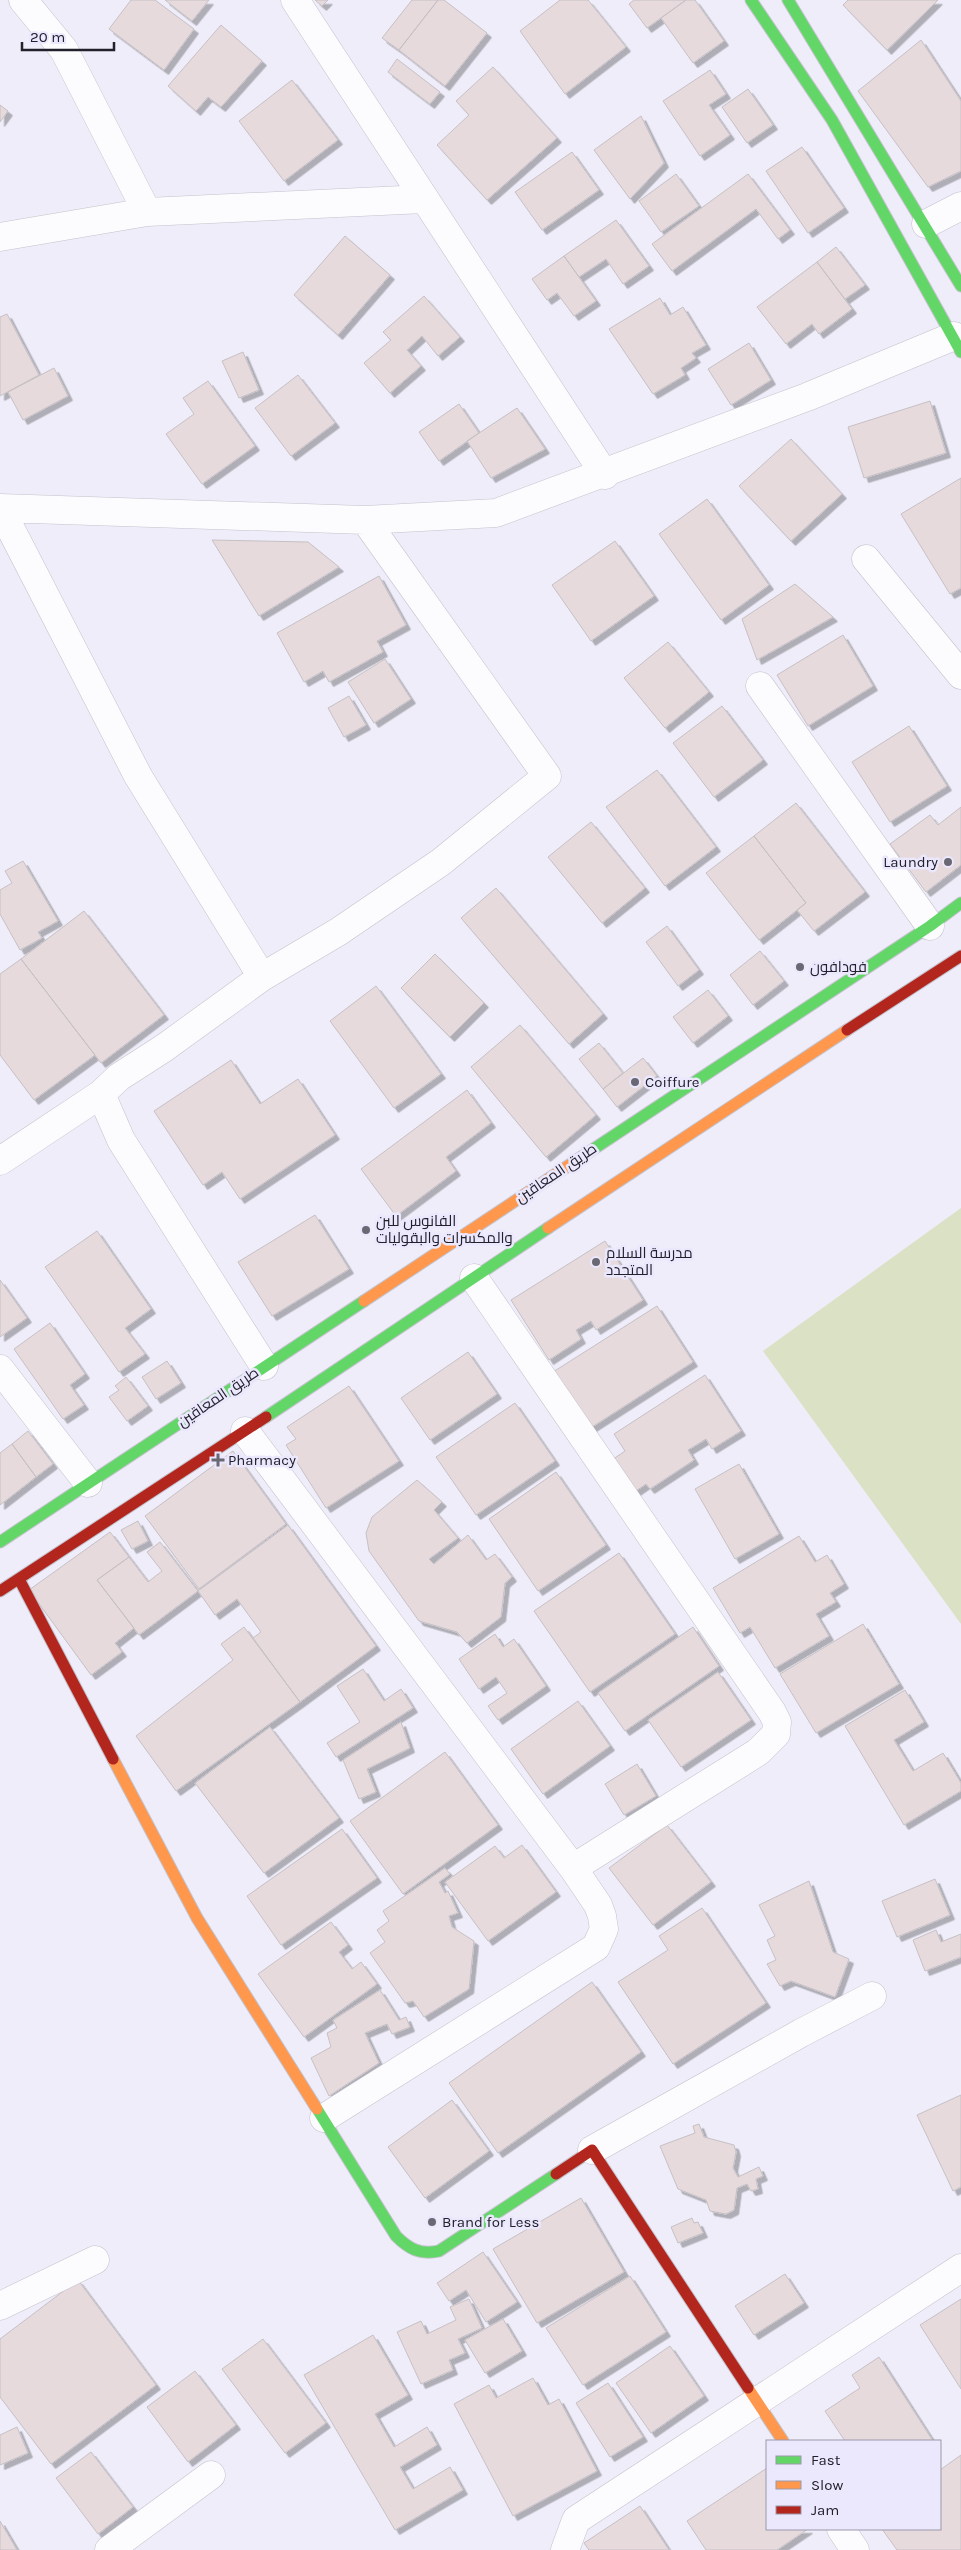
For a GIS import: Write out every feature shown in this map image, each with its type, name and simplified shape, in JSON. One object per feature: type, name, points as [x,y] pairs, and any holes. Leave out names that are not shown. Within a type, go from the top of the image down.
[{"type":"street","points":[[23,0],[64,50],[147,212]]},
{"type":"street","points":[[296,0],[605,475]]},
{"type":"street","points":[[262,977],[138,776],[0,508],[364,520],[496,513],[605,475],[807,397],[957,344],[832,120],[751,0]]},
{"type":"street","points":[[788,0],[926,224],[961,286]]},
{"type":"street","points":[[0,237],[147,212],[424,199]]},
{"type":"street","points":[[926,224],[961,206]]},
{"type":"street","points":[[0,1162],[100,1094],[119,1077],[164,1048],[262,977],[338,932],[442,862],[547,776],[364,520]]},
{"type":"street","points":[[866,559],[961,675]]},
{"type":"street","points":[[760,686],[930,926]]},
{"type":"street","name":"طريق المعاقين","points":[[0,1542],[930,926],[961,903]]},
{"type":"street","points":[[0,1591],[245,1431],[749,1093],[961,956]]},
{"type":"street","points":[[100,1094],[121,1140],[264,1366]]},
{"type":"street","points":[[474,1278],[772,1712],[777,1722],[776,1734],[758,1752],[573,1868]]},
{"type":"street","points":[[0,1369],[88,1483]]},
{"type":"street","points":[[245,1431],[573,1868],[598,1905],[604,1929],[596,1947],[324,2118]]},
{"type":"street","points":[[19,1579],[197,1918],[324,2118],[396,2236],[409,2250],[425,2255],[439,2251],[592,2150],[801,2033],[872,1996]]},
{"type":"street","points":[[592,2150],[782,2440]]},
{"type":"street","points":[[0,2306],[95,2260]]},
{"type":"street","points":[[565,2550],[576,2520],[758,2403],[961,2268]]},
{"type":"street","points":[[109,2550],[212,2475]]},
{"type":"street","points":[[842,2530],[855,2550]]},
{"type":"green space","points":[[961,1208],[961,1624],[763,1351]]},
{"type":"building","points":[[131,0],[155,0],[194,29],[164,70],[109,29]]},
{"type":"building","points":[[165,0],[209,0],[192,21]]},
{"type":"building","points":[[315,0],[328,0],[322,6]]},
{"type":"building","points":[[412,0],[438,0],[399,50],[382,38]]},
{"type":"building","points":[[438,0],[444,0],[487,33],[445,86],[399,50]]},
{"type":"building","points":[[560,0],[588,0],[626,47],[565,94],[520,31]]},
{"type":"building","points":[[634,0],[686,0],[647,28],[629,4]]},
{"type":"building","points":[[686,0],[695,0],[724,41],[693,63],[661,18]]},
{"type":"building","points":[[848,0],[938,0],[887,50],[843,5]]},
{"type":"building","points":[[221,25],[262,61],[221,107],[208,97],[196,111],[168,86]]},
{"type":"building","points":[[921,40],[961,101],[961,171],[928,187],[858,91]]},
{"type":"building","points":[[397,59],[440,92],[430,104],[388,72]]},
{"type":"building","points":[[493,67],[557,138],[487,200],[437,145],[469,115],[456,101]]},
{"type":"building","points":[[710,70],[726,94],[709,105],[730,135],[700,156],[663,101]]},
{"type":"building","points":[[292,80],[338,140],[284,181],[239,121]]},
{"type":"building","points":[[748,89],[773,125],[747,143],[722,107]]},
{"type":"building","points":[[0,105],[8,111],[0,122]]},
{"type":"building","points":[[641,116],[664,163],[630,199],[594,150]]},
{"type":"building","points":[[802,147],[844,208],[808,233],[766,171]]},
{"type":"building","points":[[572,152],[599,190],[542,230],[515,192]]},
{"type":"building","points":[[676,174],[699,206],[661,232],[639,201]]},
{"type":"building","points":[[748,174],[790,230],[778,239],[756,209],[672,271],[652,244]]},
{"type":"building","points":[[616,220],[649,266],[623,284],[606,259],[579,277],[564,256]]},
{"type":"building","points":[[345,236],[390,275],[338,335],[294,295]]},
{"type":"building","points":[[836,247],[865,285],[845,299],[817,262]]},
{"type":"building","points":[[564,256],[596,301],[574,316],[557,293],[547,300],[532,279]]},
{"type":"building","points":[[817,262],[852,309],[819,334],[812,324],[786,344],[757,307]]},
{"type":"building","points":[[424,296],[460,337],[438,356],[422,336],[407,350],[421,366],[390,393],[364,363],[391,340],[383,332]]},
{"type":"building","points":[[660,298],[670,315],[683,307],[706,345],[692,353],[696,358],[681,368],[685,375],[653,394],[609,329]]},
{"type":"building","points":[[7,314],[39,375],[0,396],[0,317]]},
{"type":"building","points":[[749,343],[771,380],[731,405],[708,369]]},
{"type":"building","points":[[243,352],[259,390],[239,398],[222,361]]},
{"type":"building","points":[[54,368],[68,396],[23,420],[8,392]]},
{"type":"building","points":[[298,375],[335,423],[291,456],[255,408]]},
{"type":"building","points":[[208,381],[255,446],[202,484],[166,434],[194,414],[183,398]]},
{"type":"building","points":[[930,401],[946,453],[864,478],[848,427]]},
{"type":"building","points":[[459,404],[479,433],[439,461],[419,432]]},
{"type":"building","points":[[517,408],[545,449],[491,478],[467,441]]},
{"type":"building","points":[[791,439],[842,494],[791,541],[739,486]]},
{"type":"building","points":[[961,478],[961,588],[950,594],[901,514]]},
{"type":"building","points":[[707,499],[769,585],[721,620],[659,534]]},
{"type":"building","points":[[212,540],[308,542],[339,567],[259,616]]},
{"type":"building","points":[[615,541],[654,596],[591,641],[552,585]]},
{"type":"building","points":[[379,576],[406,625],[377,641],[383,652],[329,682],[323,671],[304,682],[277,633]]},
{"type":"building","points":[[795,584],[833,617],[757,660],[742,619]]},
{"type":"building","points":[[843,635],[873,686],[808,726],[777,675]]},
{"type":"building","points":[[668,642],[709,692],[665,728],[624,678]]},
{"type":"building","points":[[385,659],[411,699],[374,723],[348,682]]},
{"type":"building","points":[[349,696],[366,725],[344,737],[328,708]]},
{"type":"building","points":[[722,706],[763,760],[714,797],[673,743]]},
{"type":"building","points":[[909,726],[947,786],[890,822],[852,762]]},
{"type":"building","points":[[657,770],[716,847],[665,886],[606,807]]},
{"type":"building","points":[[796,803],[865,892],[814,931],[797,910],[806,903],[754,836]]},
{"type":"building","points":[[961,807],[961,865],[926,892],[890,844],[930,815],[938,825]]},
{"type":"building","points":[[591,822],[645,888],[602,923],[548,857]]},
{"type":"building","points":[[754,836],[806,903],[759,940],[706,873]]},
{"type":"building","points":[[23,861],[58,921],[38,932],[42,938],[20,950],[0,914],[0,890],[12,883],[5,871]]},
{"type":"building","points":[[496,888],[603,1014],[569,1044],[461,918]]},
{"type":"building","points":[[84,911],[164,1015],[101,1063],[21,959]]},
{"type":"building","points":[[667,926],[699,970],[678,986],[646,942]]},
{"type":"building","points":[[760,951],[784,981],[753,1005],[730,975]]},
{"type":"building","points":[[435,954],[484,1003],[450,1037],[401,988]]},
{"type":"building","points":[[21,959],[95,1055],[34,1100],[0,1055],[0,974]]},
{"type":"building","points":[[376,986],[441,1074],[394,1108],[330,1021]]},
{"type":"building","points":[[708,990],[728,1016],[693,1043],[673,1017]]},
{"type":"building","points":[[520,1025],[596,1115],[546,1157],[471,1067]]},
{"type":"building","points":[[599,1043],[623,1073],[603,1089],[579,1059]]},
{"type":"building","points":[[643,1058],[657,1076],[617,1107],[603,1089]]},
{"type":"building","points":[[231,1060],[260,1104],[298,1079],[335,1135],[240,1199],[222,1172],[203,1185],[154,1111]]},
{"type":"building","points":[[467,1090],[491,1123],[446,1157],[456,1171],[396,1216],[361,1169]]},
{"type":"building","points":[[315,1215],[349,1269],[272,1316],[238,1262]]},
{"type":"building","points":[[97,1231],[151,1309],[125,1328],[145,1354],[119,1372],[45,1267]]},
{"type":"building","points":[[605,1241],[643,1300],[596,1330],[591,1321],[576,1330],[581,1339],[549,1360],[511,1300]]},
{"type":"building","points":[[0,1280],[27,1318],[0,1337]]},
{"type":"building","points":[[657,1306],[693,1362],[589,1429],[553,1372]]},
{"type":"building","points":[[50,1323],[85,1374],[70,1385],[84,1405],[63,1419],[14,1349]]},
{"type":"building","points":[[468,1352],[497,1394],[430,1440],[401,1398]]},
{"type":"building","points":[[167,1361],[181,1383],[156,1399],[142,1377]]},
{"type":"building","points":[[705,1375],[741,1431],[712,1449],[706,1439],[688,1450],[694,1460],[650,1489],[646,1484],[633,1493],[612,1460],[625,1451],[614,1434]]},
{"type":"building","points":[[126,1377],[148,1406],[127,1421],[109,1397],[119,1390],[115,1386]]},
{"type":"building","points":[[349,1386],[399,1461],[326,1508],[286,1445],[296,1439],[287,1427]]},
{"type":"building","points":[[515,1403],[555,1461],[476,1515],[436,1457]]},
{"type":"building","points":[[28,1431],[53,1464],[36,1477],[12,1444]]},
{"type":"building","points":[[12,1444],[36,1477],[0,1505],[0,1453]]},
{"type":"building","points":[[233,1451],[286,1524],[199,1589],[145,1516]]},
{"type":"building","points":[[739,1464],[779,1534],[735,1559],[695,1489]]},
{"type":"building","points":[[556,1472],[606,1545],[538,1591],[489,1519]]},
{"type":"building","points":[[417,1480],[442,1502],[434,1510],[458,1538],[429,1559],[434,1564],[468,1535],[486,1560],[495,1554],[512,1577],[505,1583],[501,1617],[467,1643],[457,1632],[419,1621],[369,1551],[366,1533],[372,1517]]},
{"type":"building","points":[[138,1521],[148,1541],[132,1549],[121,1530]]},
{"type":"building","points":[[288,1525],[376,1646],[300,1702],[253,1638],[261,1632],[237,1599],[215,1615],[198,1591]]},
{"type":"building","points":[[110,1532],[129,1557],[97,1580],[134,1628],[115,1643],[122,1652],[91,1675],[29,1590]]},
{"type":"building","points":[[799,1536],[815,1562],[827,1555],[844,1584],[830,1593],[836,1602],[816,1614],[829,1636],[775,1668],[750,1627],[740,1633],[713,1588]]},
{"type":"building","points":[[160,1542],[198,1591],[139,1635],[97,1580],[129,1557],[148,1582],[162,1571],[147,1552]]},
{"type":"building","points":[[619,1553],[675,1634],[590,1692],[534,1611]]},
{"type":"building","points":[[863,1624],[899,1684],[816,1733],[780,1674]]},
{"type":"building","points":[[244,1627],[300,1702],[176,1791],[136,1736],[233,1660],[221,1644]]},
{"type":"building","points":[[693,1627],[719,1666],[625,1731],[598,1693]]},
{"type":"building","points":[[495,1634],[503,1647],[514,1639],[546,1686],[498,1720],[488,1706],[507,1693],[496,1677],[479,1689],[459,1659]]},
{"type":"building","points":[[363,1669],[384,1701],[401,1689],[413,1708],[336,1757],[327,1743],[360,1722],[337,1686]]},
{"type":"building","points":[[718,1672],[751,1720],[681,1767],[648,1720]]},
{"type":"building","points":[[905,1690],[924,1722],[894,1740],[913,1771],[943,1753],[961,1783],[961,1791],[904,1825],[845,1726]]},
{"type":"building","points":[[578,1701],[610,1746],[543,1794],[511,1749]]},
{"type":"building","points":[[401,1722],[410,1748],[367,1769],[376,1792],[359,1799],[343,1760]]},
{"type":"building","points":[[270,1727],[339,1818],[264,1873],[195,1783]]},
{"type":"building","points":[[445,1752],[498,1825],[403,1894],[350,1821]]},
{"type":"building","points":[[637,1764],[656,1796],[624,1815],[605,1784]]},
{"type":"building","points":[[667,1825],[711,1882],[653,1925],[609,1868]]},
{"type":"building","points":[[342,1829],[377,1878],[281,1945],[247,1896]]},
{"type":"building","points":[[522,1845],[556,1892],[488,1941],[445,1882],[495,1846],[504,1858]]},
{"type":"building","points":[[445,1868],[450,1874],[439,1882],[445,1893],[448,1891],[458,1913],[449,1916],[452,1927],[474,1941],[469,1989],[424,2017],[413,2001],[405,2003],[370,1953],[385,1942],[377,1930],[389,1921],[383,1911]]},
{"type":"building","points":[[935,1879],[950,1915],[897,1937],[882,1901]]},
{"type":"building","points":[[809,1881],[833,1952],[849,1959],[835,1997],[791,1981],[780,1986],[767,1964],[776,1960],[767,1940],[775,1936],[759,1905]]},
{"type":"building","points":[[702,1908],[766,2003],[673,2064],[618,1982],[668,1950],[659,1936]]},
{"type":"building","points":[[331,1922],[348,1945],[339,1952],[352,1969],[361,1962],[377,1984],[304,2037],[258,1974]]},
{"type":"building","points":[[936,1930],[941,1942],[961,1934],[961,1957],[925,1971],[913,1940]]},
{"type":"building","points":[[592,1982],[641,2052],[498,2153],[449,2083]]},
{"type":"building","points":[[380,1990],[399,2020],[406,2017],[410,2027],[392,2034],[387,2024],[365,2033],[379,2063],[329,2096],[311,2058],[331,2047],[327,2033],[337,2028],[333,2020]]},
{"type":"building","points":[[961,2095],[961,2187],[953,2191],[917,2115]]},
{"type":"building","points":[[452,2100],[489,2151],[425,2198],[388,2147]]},
{"type":"building","points":[[699,2124],[704,2137],[734,2145],[736,2152],[733,2168],[738,2177],[759,2167],[763,2176],[756,2179],[758,2189],[751,2191],[747,2184],[737,2188],[734,2210],[726,2214],[710,2211],[706,2200],[678,2189],[660,2146],[695,2133],[693,2126]]},
{"type":"building","points":[[581,2198],[624,2272],[537,2323],[493,2249]]},
{"type":"building","points":[[692,2218],[694,2223],[698,2222],[703,2233],[678,2243],[671,2227]]},
{"type":"building","points":[[483,2252],[517,2302],[486,2322],[466,2290],[449,2301],[437,2283]]},
{"type":"building","points":[[785,2274],[804,2303],[754,2335],[735,2306]]},
{"type":"building","points":[[630,2276],[666,2332],[583,2385],[546,2328]]},
{"type":"building","points":[[78,2280],[156,2385],[51,2464],[0,2397],[0,2339]]},
{"type":"building","points":[[469,2299],[482,2328],[458,2339],[465,2353],[449,2360],[453,2370],[421,2384],[397,2332],[421,2321],[427,2334],[456,2320],[450,2307]]},
{"type":"building","points":[[961,2299],[961,2389],[920,2325]]},
{"type":"building","points":[[503,2319],[522,2351],[485,2373],[465,2340]]},
{"type":"building","points":[[373,2335],[408,2395],[375,2414],[394,2447],[427,2427],[437,2445],[400,2467],[413,2489],[450,2467],[463,2490],[395,2530],[304,2375]]},
{"type":"building","points":[[263,2339],[326,2423],[285,2453],[222,2369]]},
{"type":"building","points":[[670,2346],[704,2396],[651,2433],[616,2383]]},
{"type":"building","points":[[879,2357],[932,2440],[844,2440],[825,2411],[860,2388],[852,2375]]},
{"type":"building","points":[[195,2371],[236,2425],[188,2462],[147,2407]]},
{"type":"building","points":[[533,2378],[548,2405],[559,2399],[597,2471],[513,2516],[454,2404],[489,2385],[496,2398]]},
{"type":"building","points":[[608,2383],[643,2437],[610,2457],[576,2403]]},
{"type":"building","points":[[17,2427],[28,2453],[0,2465],[0,2435]]},
{"type":"building","points":[[91,2452],[133,2507],[98,2534],[56,2478]]},
{"type":"building","points":[[961,2455],[961,2550],[897,2550],[883,2530],[941,2530],[941,2469]]},
{"type":"building","points":[[766,2469],[766,2530],[807,2530],[777,2550],[706,2550],[687,2521]]},
{"type":"building","points":[[640,2506],[669,2550],[589,2550],[584,2543]]},
{"type":"building","points":[[0,2521],[17,2550],[0,2550]]},
{"type":"traffic: fast","points":[[751,0],[832,120],[961,352]]},
{"type":"traffic: fast","points":[[788,0],[961,286]]},
{"type":"traffic: fast","points":[[583,1156],[930,926],[961,903]]},
{"type":"traffic: fast","points":[[266,1417],[548,1228]]},
{"type":"traffic: fast","points":[[0,1542],[364,1301]]},
{"type":"traffic: fast","points":[[317,2109],[396,2236],[415,2250],[426,2252],[439,2251],[556,2174]]},
{"type":"traffic: slow","points":[[548,1228],[847,1030]]},
{"type":"traffic: slow","points":[[364,1301],[583,1156]]},
{"type":"traffic: slow","points":[[113,1759],[197,1918],[317,2109]]},
{"type":"traffic: slow","points":[[748,2388],[782,2440]]},
{"type":"traffic: jam","points":[[847,1030],[961,956]]},
{"type":"traffic: jam","points":[[0,1591],[266,1417]]},
{"type":"traffic: jam","points":[[19,1579],[113,1759]]},
{"type":"traffic: jam","points":[[556,2174],[592,2150],[748,2388]]},
{"type":"place","name":"Laundry","points":[[948,862]]},
{"type":"place","name":"فودافون","points":[[800,967]]},
{"type":"place","name":"Coiffure","points":[[635,1082]]},
{"type":"place","name":"الفانوس للبن والمكسرات والبقوليات","points":[[366,1230]]},
{"type":"place","name":"مدرسة السلام المتجدد","points":[[596,1262]]},
{"type":"place","name":"Pharmacy","points":[[218,1460]]},
{"type":"place","name":"Brand for Less","points":[[432,2222]]}]
